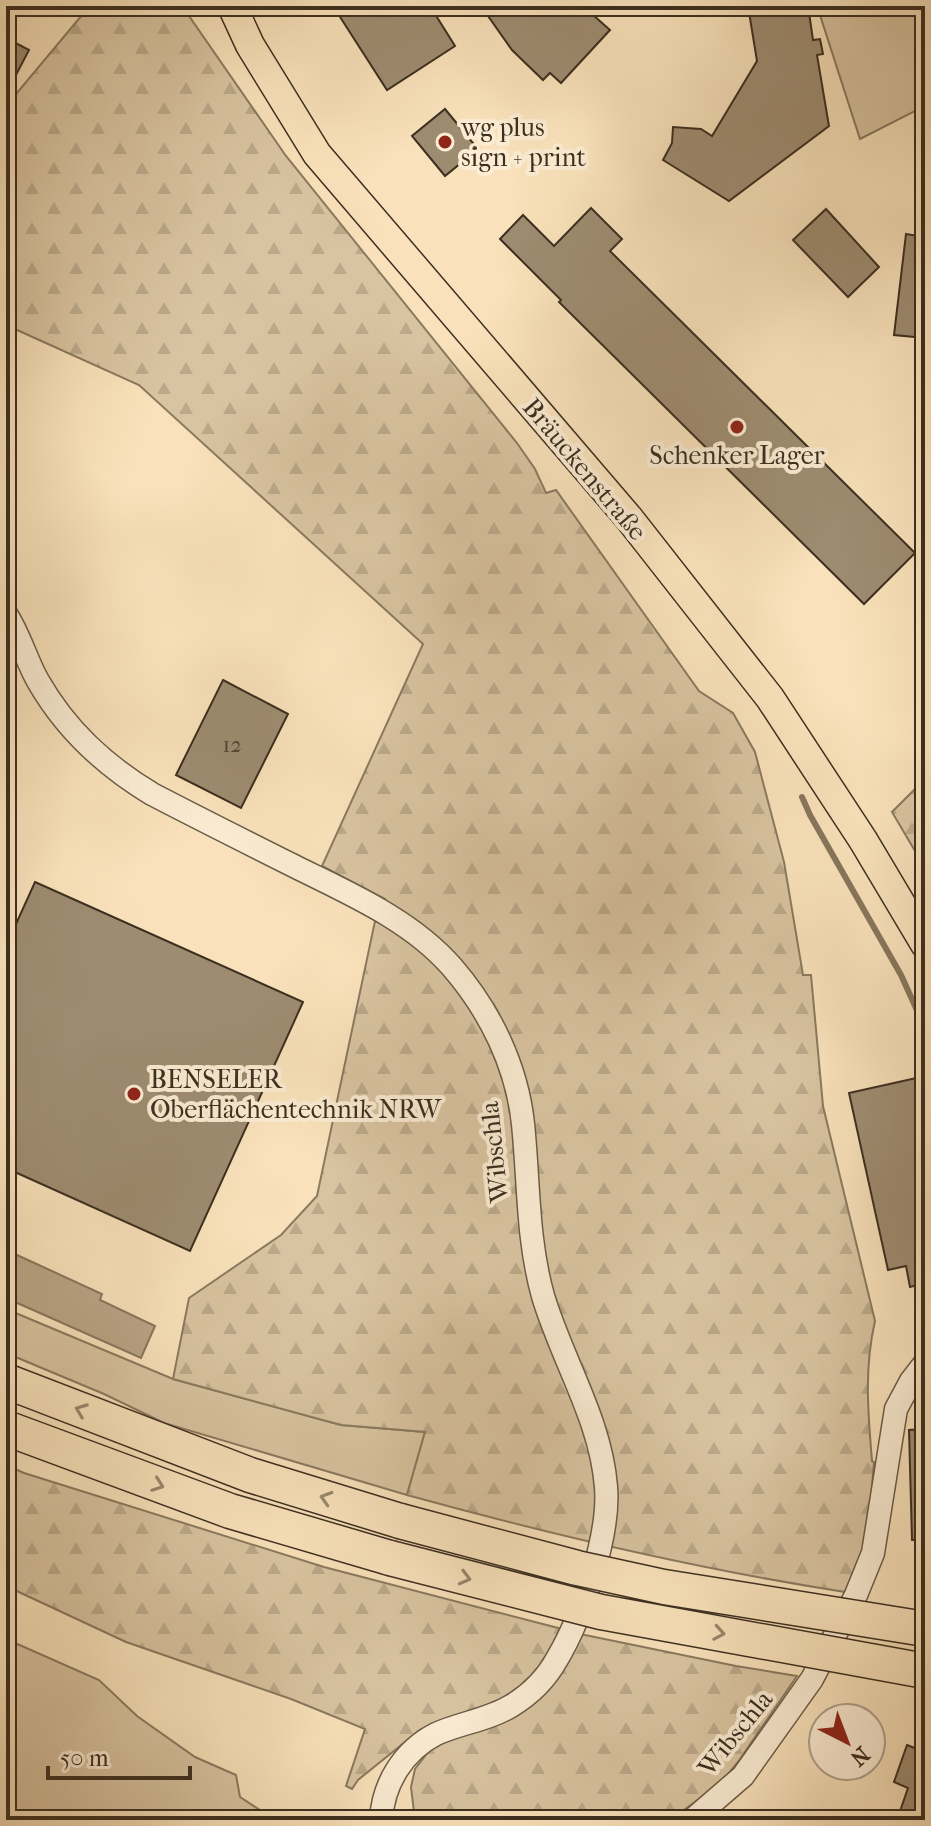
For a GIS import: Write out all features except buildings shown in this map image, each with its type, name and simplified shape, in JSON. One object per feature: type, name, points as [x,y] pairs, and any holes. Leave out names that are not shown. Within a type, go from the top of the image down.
[{"type":"highway","points":[[6,1381],[250,1475],[400,1521],[577,1568],[664,1587],[925,1629]]},
{"type":"highway","points":[[6,1428],[230,1511],[390,1558],[601,1612],[925,1671]]},
{"type":"main road","name":"Bräuckenstraße","points":[[232,6],[250,45],[317,154],[628,517],[770,698],[863,840],[925,944]]},
{"type":"street","name":"Wibschla","points":[[6,614],[37,680],[74,734],[102,760],[152,794],[361,900],[410,930],[452,967],[472,993],[492,1024],[511,1068],[523,1122],[531,1239],[543,1295],[558,1343],[599,1446],[606,1486],[600,1545],[572,1631],[556,1662],[537,1688],[509,1708],[437,1734],[420,1744],[404,1760],[384,1792],[381,1820]]},
{"type":"street","name":"Wibschla","points":[[692,1820],[743,1776],[812,1679],[856,1595],[873,1553],[896,1409],[925,1363]]},
{"type":"green space","points":[[843,6],[925,6],[925,106],[860,139],[820,15]]},
{"type":"green space","points":[[82,15],[189,16],[286,156],[517,443],[535,469],[546,493],[556,490],[699,691],[733,713],[755,752],[784,862],[803,975],[811,975],[823,1106],[875,1321],[868,1374],[869,1426],[874,1462],[869,1522],[862,1551],[845,1592],[625,1550],[407,1495],[425,1432],[341,1425],[173,1379],[189,1298],[281,1235],[317,1196],[375,921],[385,899],[322,866],[423,644],[139,385],[6,325],[6,106]]},
{"type":"green space","points":[[925,779],[925,868],[892,812]]},
{"type":"green space","points":[[6,1309],[173,1379],[341,1425],[425,1432],[407,1495],[164,1423],[6,1353]]},
{"type":"green space","points":[[6,1465],[324,1567],[562,1629],[537,1674],[503,1701],[420,1730],[358,1780],[352,1789],[346,1786],[365,1729],[291,1699],[126,1642],[6,1586]]},
{"type":"green space","points":[[580,1634],[797,1676],[720,1784],[670,1820],[415,1820],[411,1787],[415,1769],[429,1751],[444,1742],[493,1725]]},
{"type":"green space","points":[[6,1639],[99,1680],[137,1716],[195,1757],[236,1775],[240,1797],[275,1820],[6,1820]]},
{"type":"shaded area","points":[[17,1255],[102,1294],[100,1300],[155,1326],[141,1358],[6,1298],[6,1281]]},
{"type":"waterway","points":[[802,797],[901,975],[925,1028]]},
{"type":"place","name":"wg plus sign + print","points":[[445,142]]},
{"type":"place","name":"Schenker Lager","points":[[737,427]]},
{"type":"place","name":"BENSELER Oberflächentechnik NRW","points":[[134,1094]]}]
